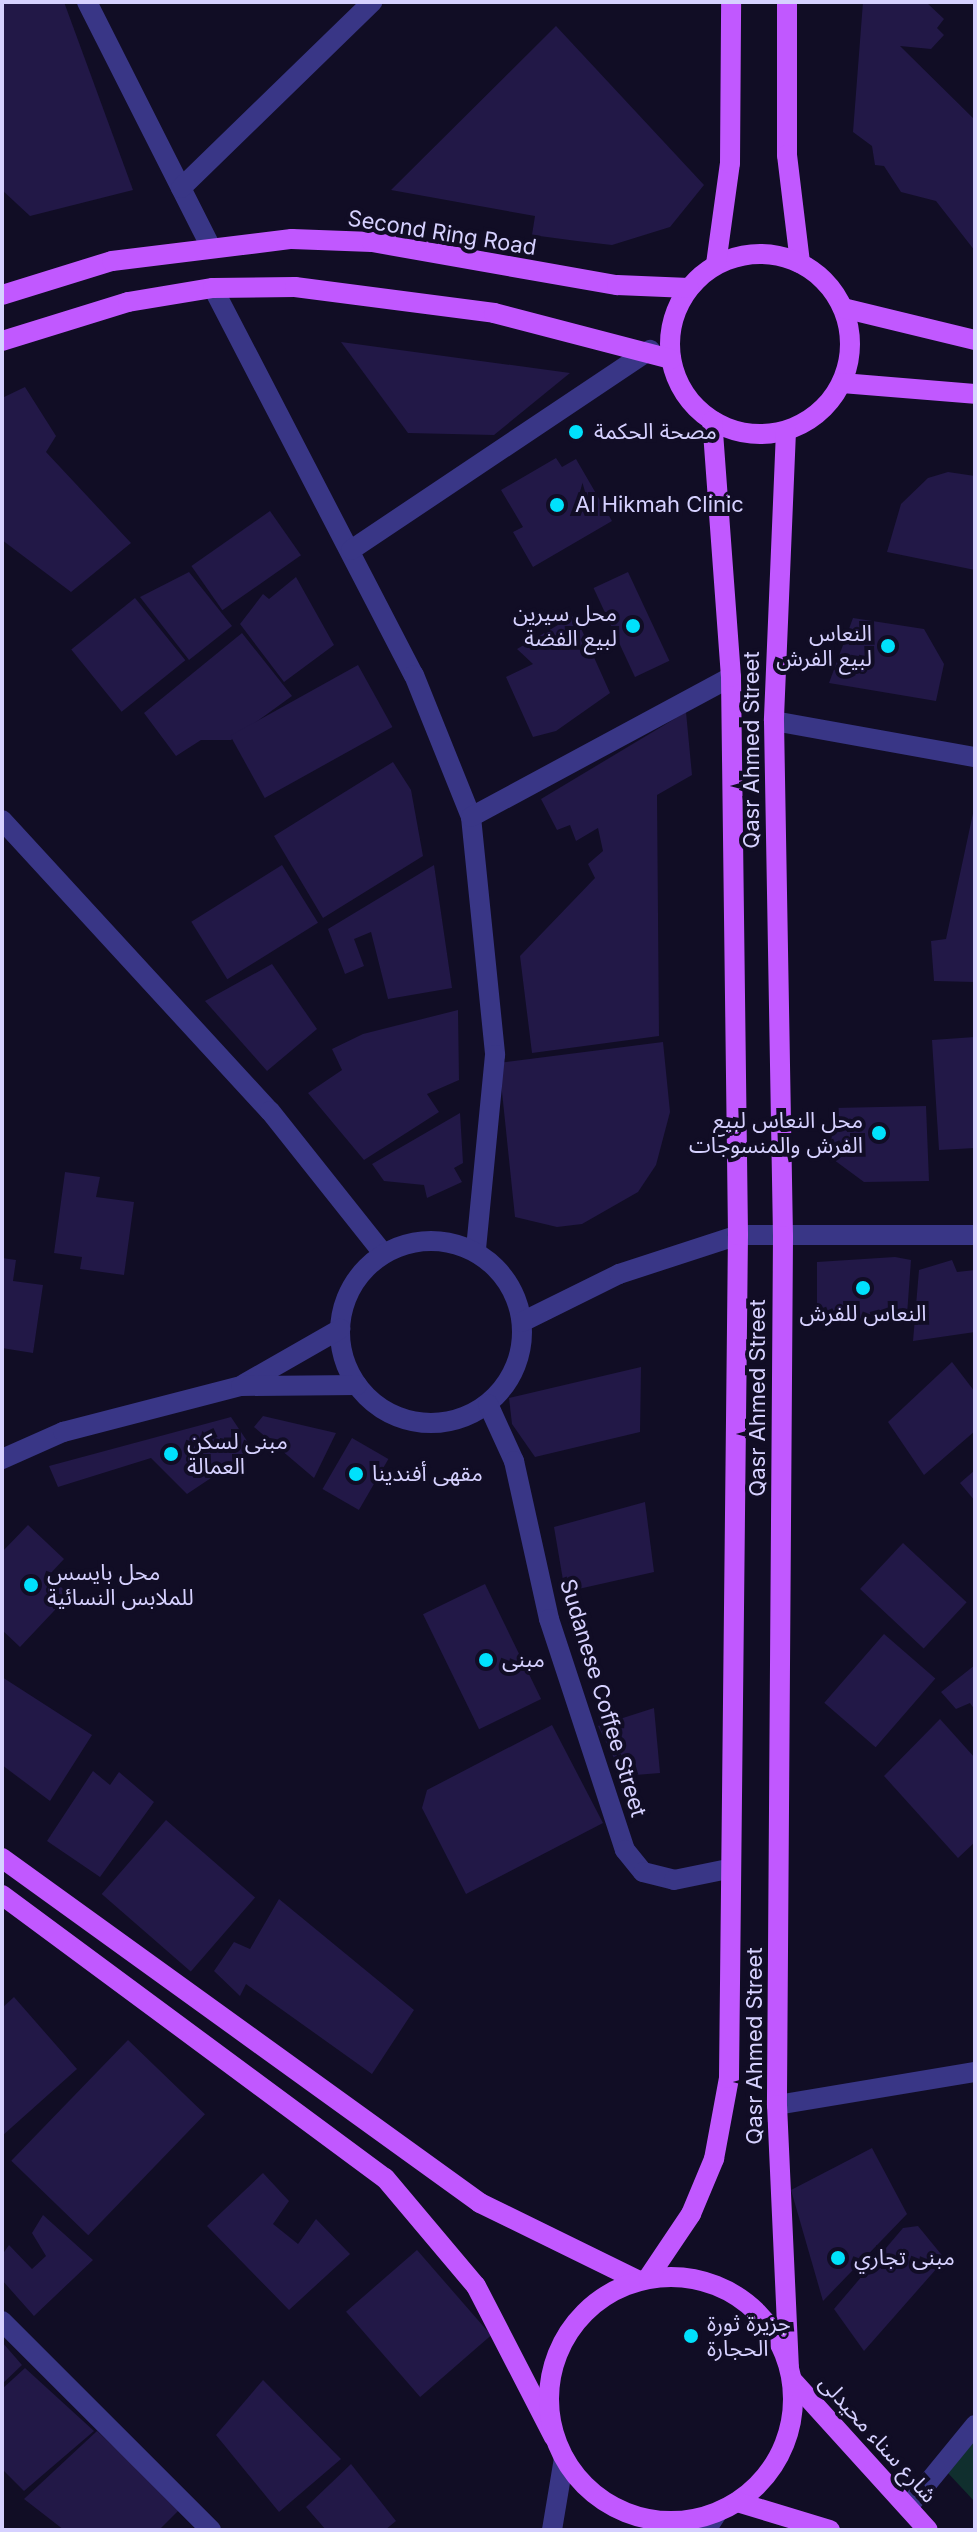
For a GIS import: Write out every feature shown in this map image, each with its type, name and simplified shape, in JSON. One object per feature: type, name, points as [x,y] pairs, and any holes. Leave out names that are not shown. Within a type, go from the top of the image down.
[{"type":"main road","points":[[716,264],[730,163],[731,2]]},
{"type":"main road","points":[[787,2],[787,155],[800,263]]},
{"type":"main road","name":"Second Ring Road","points":[[2,295],[112,261],[210,245],[372,242],[617,285],[689,288]]},
{"type":"main road","points":[[843,308],[850,353],[842,383],[819,413],[786,431],[748,434],[712,421],[685,394],[671,359],[670,334],[689,288],[716,264],[750,254],[800,263],[843,308],[975,340]]},
{"type":"main road","points":[[2,341],[102,309],[213,288],[391,296],[650,350],[671,359]]},
{"type":"main road","points":[[842,383],[975,394]]},
{"type":"main road","name":"Qasr Ahmed Street","points":[[643,2279],[691,2214],[714,2159],[729,2078],[728,1869],[738,1235],[731,677],[712,421]]},
{"type":"main road","name":"Qasr Ahmed Street","points":[[786,431],[774,721],[783,1236],[777,2105],[790,2373]]},
{"type":"main road","points":[[2,1858],[480,2203],[643,2279]]},
{"type":"main road","points":[[2,1895],[385,2178],[476,2286],[564,2458],[597,2497],[642,2518],[711,2521],[737,2502],[782,2449],[790,2373],[768,2325],[735,2294],[693,2278],[643,2279],[598,2299],[563,2341],[548,2393],[554,2437]]},
{"type":"main road","name":"شارع سناء محيدلى","points":[[790,2373],[928,2530]]},
{"type":"main road","points":[[737,2502],[830,2530]]},
{"type":"street","points":[[87,2],[210,245]]},
{"type":"street","points":[[181,188],[372,2]]},
{"type":"street","points":[[213,288],[414,675],[471,817],[495,1055],[476,1250]]},
{"type":"street","points":[[351,550],[650,350]]},
{"type":"street","points":[[471,817],[731,677]]},
{"type":"street","points":[[774,721],[975,757]]},
{"type":"street","points":[[2,820],[270,1111],[383,1253]]},
{"type":"street","points":[[522,1322],[619,1274],[738,1235],[975,1235]]},
{"type":"street","points":[[442,1240],[476,1250],[514,1292],[522,1322],[515,1367],[488,1404],[434,1424],[378,1406],[357,1385],[340,1329],[360,1274],[383,1253],[442,1240]]},
{"type":"street","points":[[241,1386],[340,1329]]},
{"type":"street","points":[[2,1459],[63,1432],[241,1386],[357,1385]]},
{"type":"street","name":"Sudanese Coffee Street","points":[[488,1404],[514,1461],[549,1619],[625,1850],[643,1872],[674,1880],[728,1869]]},
{"type":"street","points":[[777,2105],[975,2072]]},
{"type":"street","points":[[2,2321],[211,2530]]},
{"type":"street","points":[[908,2507],[975,2425]]},
{"type":"street","points":[[552,2530],[564,2458]]},
{"type":"green space","points":[[975,2436],[975,2502],[947,2472]]},
{"type":"building","points":[[2,2],[64,2],[133,190],[30,216],[2,190]]},
{"type":"building","points":[[863,2],[926,2],[944,19],[937,28],[944,35],[931,49],[900,46],[975,120],[975,251],[936,201],[901,192],[884,166],[875,165],[872,146],[853,132]]},
{"type":"building","points":[[556,26],[704,185],[670,227],[612,245],[577,241],[532,235],[535,216],[391,190]]},
{"type":"building","points":[[341,342],[570,373],[494,435],[408,433]]},
{"type":"building","points":[[25,387],[56,436],[46,452],[131,543],[71,592],[2,540],[2,398]]},
{"type":"building","name":"Al Hikmah Clinic","points":[[556,458],[562,467],[576,459],[612,521],[533,567],[513,532],[523,527],[501,490]]},
{"type":"building","points":[[948,472],[975,476],[975,570],[887,552],[901,504],[928,478]]},
{"type":"building","points":[[270,511],[301,555],[222,610],[191,566]]},
{"type":"building","points":[[189,572],[232,626],[189,660],[140,597]]},
{"type":"building","name":"محل سيرين لبيع الفضة","points":[[628,572],[669,661],[635,677],[594,588]]},
{"type":"building","points":[[296,577],[334,645],[284,682],[240,624],[263,594],[269,599]]},
{"type":"building","points":[[135,598],[185,660],[122,712],[71,650]]},
{"type":"building","points":[[575,615],[610,693],[556,731],[533,737],[506,677],[533,664],[517,649]]},
{"type":"building","name":"النعاس لبيع الفرش","points":[[853,618],[924,629],[944,664],[936,701],[829,683]]},
{"type":"building","points":[[242,633],[292,696],[231,740],[201,740],[176,756],[144,713]]},
{"type":"building","points":[[358,665],[392,727],[265,798],[230,736]]},
{"type":"building","points":[[686,712],[692,775],[657,795],[659,1036],[532,1053],[520,956],[595,878],[588,864],[603,851],[598,828],[576,841],[570,825],[557,830],[541,799]]},
{"type":"building","points":[[393,762],[411,790],[423,856],[323,918],[274,836]]},
{"type":"building","points":[[975,804],[975,982],[934,981],[931,941],[946,939]]},
{"type":"building","points":[[282,865],[318,923],[227,979],[191,922]]},
{"type":"building","points":[[434,865],[452,988],[388,999],[371,932],[354,939],[364,966],[345,974],[328,929]]},
{"type":"building","points":[[272,964],[317,1029],[267,1071],[205,1001]]},
{"type":"building","points":[[458,1010],[459,1080],[427,1094],[439,1112],[364,1160],[308,1093],[342,1070],[332,1049],[363,1034]]},
{"type":"building","points":[[975,1037],[975,1148],[939,1150],[932,1040]]},
{"type":"building","points":[[663,1042],[670,1112],[656,1165],[638,1192],[582,1224],[557,1227],[515,1217],[499,1063]]},
{"type":"building","name":"محل النعاس لبيع الفرش والمنسوجات","points":[[926,1106],[929,1181],[864,1182],[830,1157],[834,1108]]},
{"type":"building","points":[[460,1113],[463,1163],[454,1168],[462,1182],[427,1198],[424,1185],[384,1181],[372,1164]]},
{"type":"building","points":[[65,1172],[100,1177],[96,1197],[134,1202],[124,1275],[80,1269],[82,1257],[54,1253]]},
{"type":"building","name":"النعاس للفرش","points":[[895,1257],[911,1260],[907,1315],[817,1322],[817,1262]]},
{"type":"building","points":[[2,1258],[16,1260],[13,1281],[43,1285],[33,1353],[2,1348]]},
{"type":"building","points":[[952,1260],[957,1272],[975,1270],[975,1332],[913,1341],[919,1270]]},
{"type":"building","points":[[952,1362],[975,1392],[975,1431],[924,1475],[888,1422]]},
{"type":"building","points":[[641,1367],[640,1432],[535,1457],[512,1424],[509,1398]]},
{"type":"building","points":[[263,1416],[336,1433],[314,1478],[254,1427]]},
{"type":"building","name":"مبنى لسكن العمالة","points":[[231,1417],[253,1450],[187,1494],[151,1458],[58,1487],[49,1466]]},
{"type":"building","name":"مقهى أفندينا","points":[[352,1438],[388,1459],[359,1510],[322,1489]]},
{"type":"building","points":[[975,1470],[975,1501],[960,1483]]},
{"type":"building","name":"مبنى","points":[[645,1502],[654,1572],[565,1592],[554,1527]]},
{"type":"building","name":"محل بايسس للملابس النسائية","points":[[28,1525],[64,1559],[49,1575],[69,1595],[20,1647],[2,1630],[2,1552]]},
{"type":"building","points":[[903,1543],[967,1602],[924,1648],[860,1589]]},
{"type":"building","name":"مبنى","points":[[485,1584],[541,1699],[479,1729],[423,1614]]},
{"type":"building","points":[[884,1634],[935,1679],[876,1747],[824,1703]]},
{"type":"building","points":[[975,1665],[975,1710],[970,1703],[956,1709],[941,1692]]},
{"type":"building","points":[[2,1677],[92,1735],[50,1801],[2,1765]]},
{"type":"building","points":[[654,1708],[660,1773],[623,1776],[598,1726]]},
{"type":"building","points":[[940,1719],[975,1758],[975,1842],[958,1858],[884,1776]]},
{"type":"building","points":[[552,1725],[603,1823],[466,1894],[422,1808],[427,1790]]},
{"type":"building","points":[[93,1771],[110,1785],[119,1772],[154,1802],[100,1877],[47,1841]]},
{"type":"building","points":[[166,1820],[255,1897],[191,1971],[102,1894]]},
{"type":"building","points":[[279,1899],[414,2010],[372,2074],[246,1984],[240,1996],[214,1971],[234,1942],[250,1949]]},
{"type":"building","points":[[14,1997],[77,2069],[2,2136],[2,2008]]},
{"type":"building","points":[[128,2040],[205,2114],[88,2235],[11,2161]]},
{"type":"building","name":"مبنى تجاري","points":[[872,2148],[907,2214],[823,2301],[791,2190]]},
{"type":"building","points":[[263,2173],[289,2201],[273,2224],[298,2244],[316,2219],[350,2254],[289,2310],[207,2226]]},
{"type":"building","points":[[43,2215],[93,2260],[34,2316],[2,2280],[2,2255],[9,2245],[32,2269],[46,2256],[32,2233]]},
{"type":"building","name":"مبنى تجاري","points":[[918,2226],[945,2259],[864,2351],[834,2309],[903,2228]]},
{"type":"building","points":[[417,2250],[491,2335],[420,2397],[346,2312]]},
{"type":"building","points":[[2,2342],[22,2365],[2,2384]]},
{"type":"building","points":[[25,2368],[94,2431],[24,2491],[2,2469],[2,2389]]},
{"type":"building","points":[[263,2380],[341,2459],[279,2512],[216,2435]]},
{"type":"building","points":[[97,2431],[180,2509],[159,2530],[64,2530],[24,2499]]},
{"type":"building","points":[[351,2464],[396,2521],[385,2530],[326,2530],[306,2507]]},
{"type":"place","name":"مصحة الحكمة","points":[[576,432]]},
{"type":"place","name":"Al Hikmah Clinic","points":[[557,505]]},
{"type":"place","name":"محل سيرين لبيع الفضة","points":[[633,626]]},
{"type":"place","name":"النعاس لبيع الفرش","points":[[888,646]]},
{"type":"place","name":"محل النعاس لبيع الفرش والمنسوجات","points":[[879,1133]]},
{"type":"place","name":"النعاس للفرش","points":[[863,1288]]},
{"type":"place","name":"مبنى لسكن العمالة","points":[[171,1454]]},
{"type":"place","name":"مقهى أفندينا","points":[[356,1474]]},
{"type":"place","name":"محل بايسس للملابس النسائية","points":[[31,1585]]},
{"type":"place","name":"مبنى","points":[[486,1660]]},
{"type":"place","name":"مبنى تجاري","points":[[838,2258]]},
{"type":"place","name":"جزيرة ثورة الحجارة","points":[[691,2336]]}]
